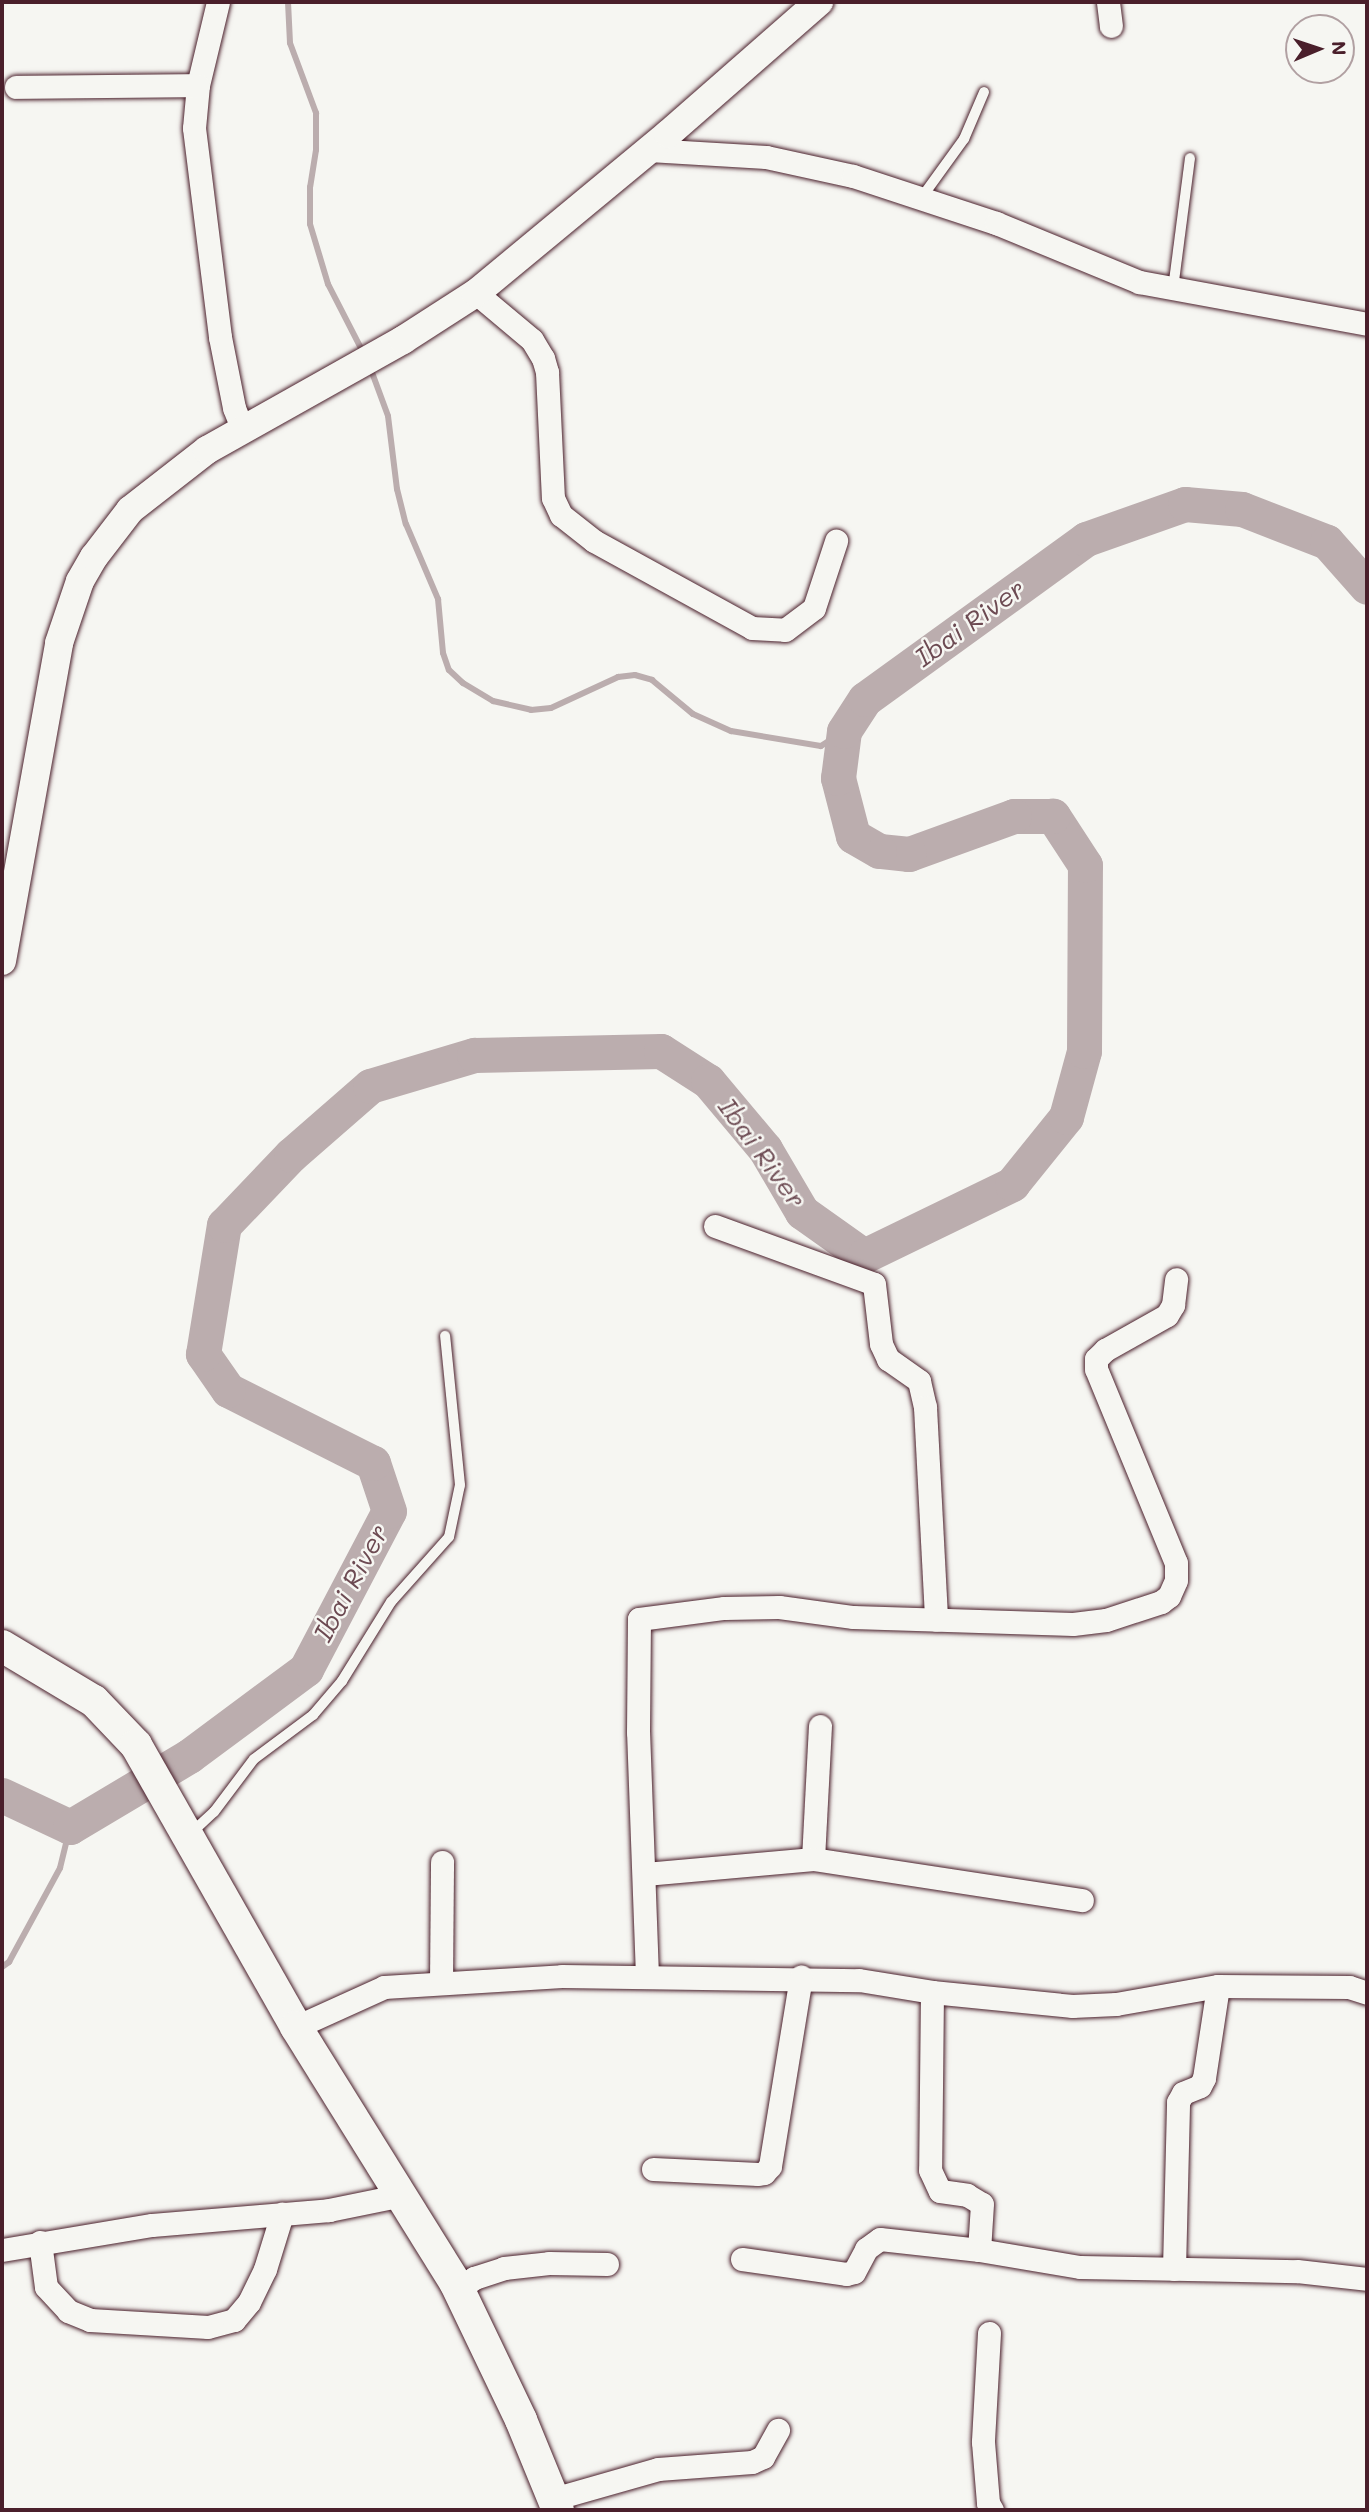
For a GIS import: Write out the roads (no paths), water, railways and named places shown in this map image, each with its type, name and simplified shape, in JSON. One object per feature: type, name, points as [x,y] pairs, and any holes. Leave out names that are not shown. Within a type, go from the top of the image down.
[{"type":"main road","points":[[2,1646],[94,1701],[136,1745],[296,2027],[403,2195],[459,2289],[521,2420],[555,2505]]},
{"type":"street","points":[[218,2],[198,85],[194,128],[201,206],[224,363],[234,408],[243,430]]},
{"type":"street","points":[[2,961],[10,868],[66,620],[80,581],[114,529],[148,494],[207,450],[353,369],[475,293],[649,150],[819,2]]},
{"type":"street","points":[[1108,2],[1111,26]]},
{"type":"street","points":[[16,87],[198,85]]},
{"type":"street","points":[[649,150],[766,157],[853,176],[996,223],[1104,270],[1139,282],[1367,324]]},
{"type":"street","points":[[475,293],[532,340],[543,358],[547,372],[549,464],[556,509],[577,529],[604,548],[752,628],[785,630],[814,608],[836,541]]},
{"type":"street","points":[[715,1226],[874,1284],[881,1344],[888,1359],[919,1381],[925,1407],[936,1620]]},
{"type":"street","points":[[647,1976],[638,1732],[639,1619],[724,1608],[779,1608],[853,1616],[1073,1624],[1128,1614],[1153,1606],[1169,1596],[1175,1580],[1176,1563],[1096,1369],[1096,1359],[1105,1350],[1167,1315],[1173,1305],[1176,1279]]},
{"type":"street","points":[[813,1859],[820,1726]]},
{"type":"street","points":[[645,1874],[813,1859],[1082,1900]]},
{"type":"street","points":[[442,1862],[442,1982]]},
{"type":"street","points":[[296,2027],[383,1987],[442,1982],[647,1976],[859,1980],[933,1992],[1072,2006],[1116,2004],[1218,1986],[1349,1987],[1367,1993]]},
{"type":"street","points":[[653,2169],[758,2174],[764,2173],[770,2166],[801,1978]]},
{"type":"street","points":[[1174,2269],[1178,2102],[1183,2093],[1200,2086],[1204,2078],[1218,1986]]},
{"type":"street","points":[[933,1992],[930,2171],[940,2191],[967,2195],[982,2204],[979,2250]]},
{"type":"street","points":[[2,2250],[152,2225],[340,2208],[403,2195]]},
{"type":"street","points":[[40,2242],[46,2287],[68,2311],[90,2320],[208,2327],[234,2320],[248,2302],[265,2269],[282,2214]]},
{"type":"street","points":[[742,2259],[846,2274],[854,2272],[866,2249],[880,2239],[979,2250],[1080,2267],[1297,2271],[1367,2279]]},
{"type":"street","points":[[459,2289],[474,2278],[504,2268],[549,2263],[607,2264]]},
{"type":"street","points":[[989,2333],[983,2442],[988,2503],[992,2510]]},
{"type":"street","points":[[555,2505],[658,2469],[752,2462],[763,2457],[778,2430]]},
{"type":"lane","points":[[922,197],[964,139],[984,92]]},
{"type":"lane","points":[[1173,289],[1190,158]]},
{"type":"lane","points":[[187,1837],[214,1812],[254,1759],[313,1715],[342,1681],[391,1602],[449,1537],[460,1485],[445,1336]]},
{"type":"waterway","points":[[288,2],[290,43],[316,113],[310,224],[328,284],[364,354]]},
{"type":"waterway","points":[[370,367],[388,416],[397,489],[406,524],[438,599],[443,653],[449,670],[463,683],[493,701],[531,710],[551,708],[618,677],[635,675],[652,680],[693,714],[731,731],[821,746],[844,731]]},
{"type":"waterway","name":"Ibai River","points":[[2,1795],[70,1827],[189,1756],[306,1669],[389,1511],[373,1463],[228,1390],[203,1354],[224,1225],[291,1155],[370,1086],[474,1055],[661,1051],[708,1081],[765,1149],[802,1212],[864,1256],[1012,1184],[1066,1117],[1084,1051],[1085,865],[1053,816],[1014,816],[909,854],[879,851],[853,836],[838,778],[844,731],[865,699],[1086,539],[1185,504],[1242,509],[1327,542],[1367,587]]},
{"type":"waterway","points":[[2,1967],[9,1962],[60,1868],[70,1827]]}]
